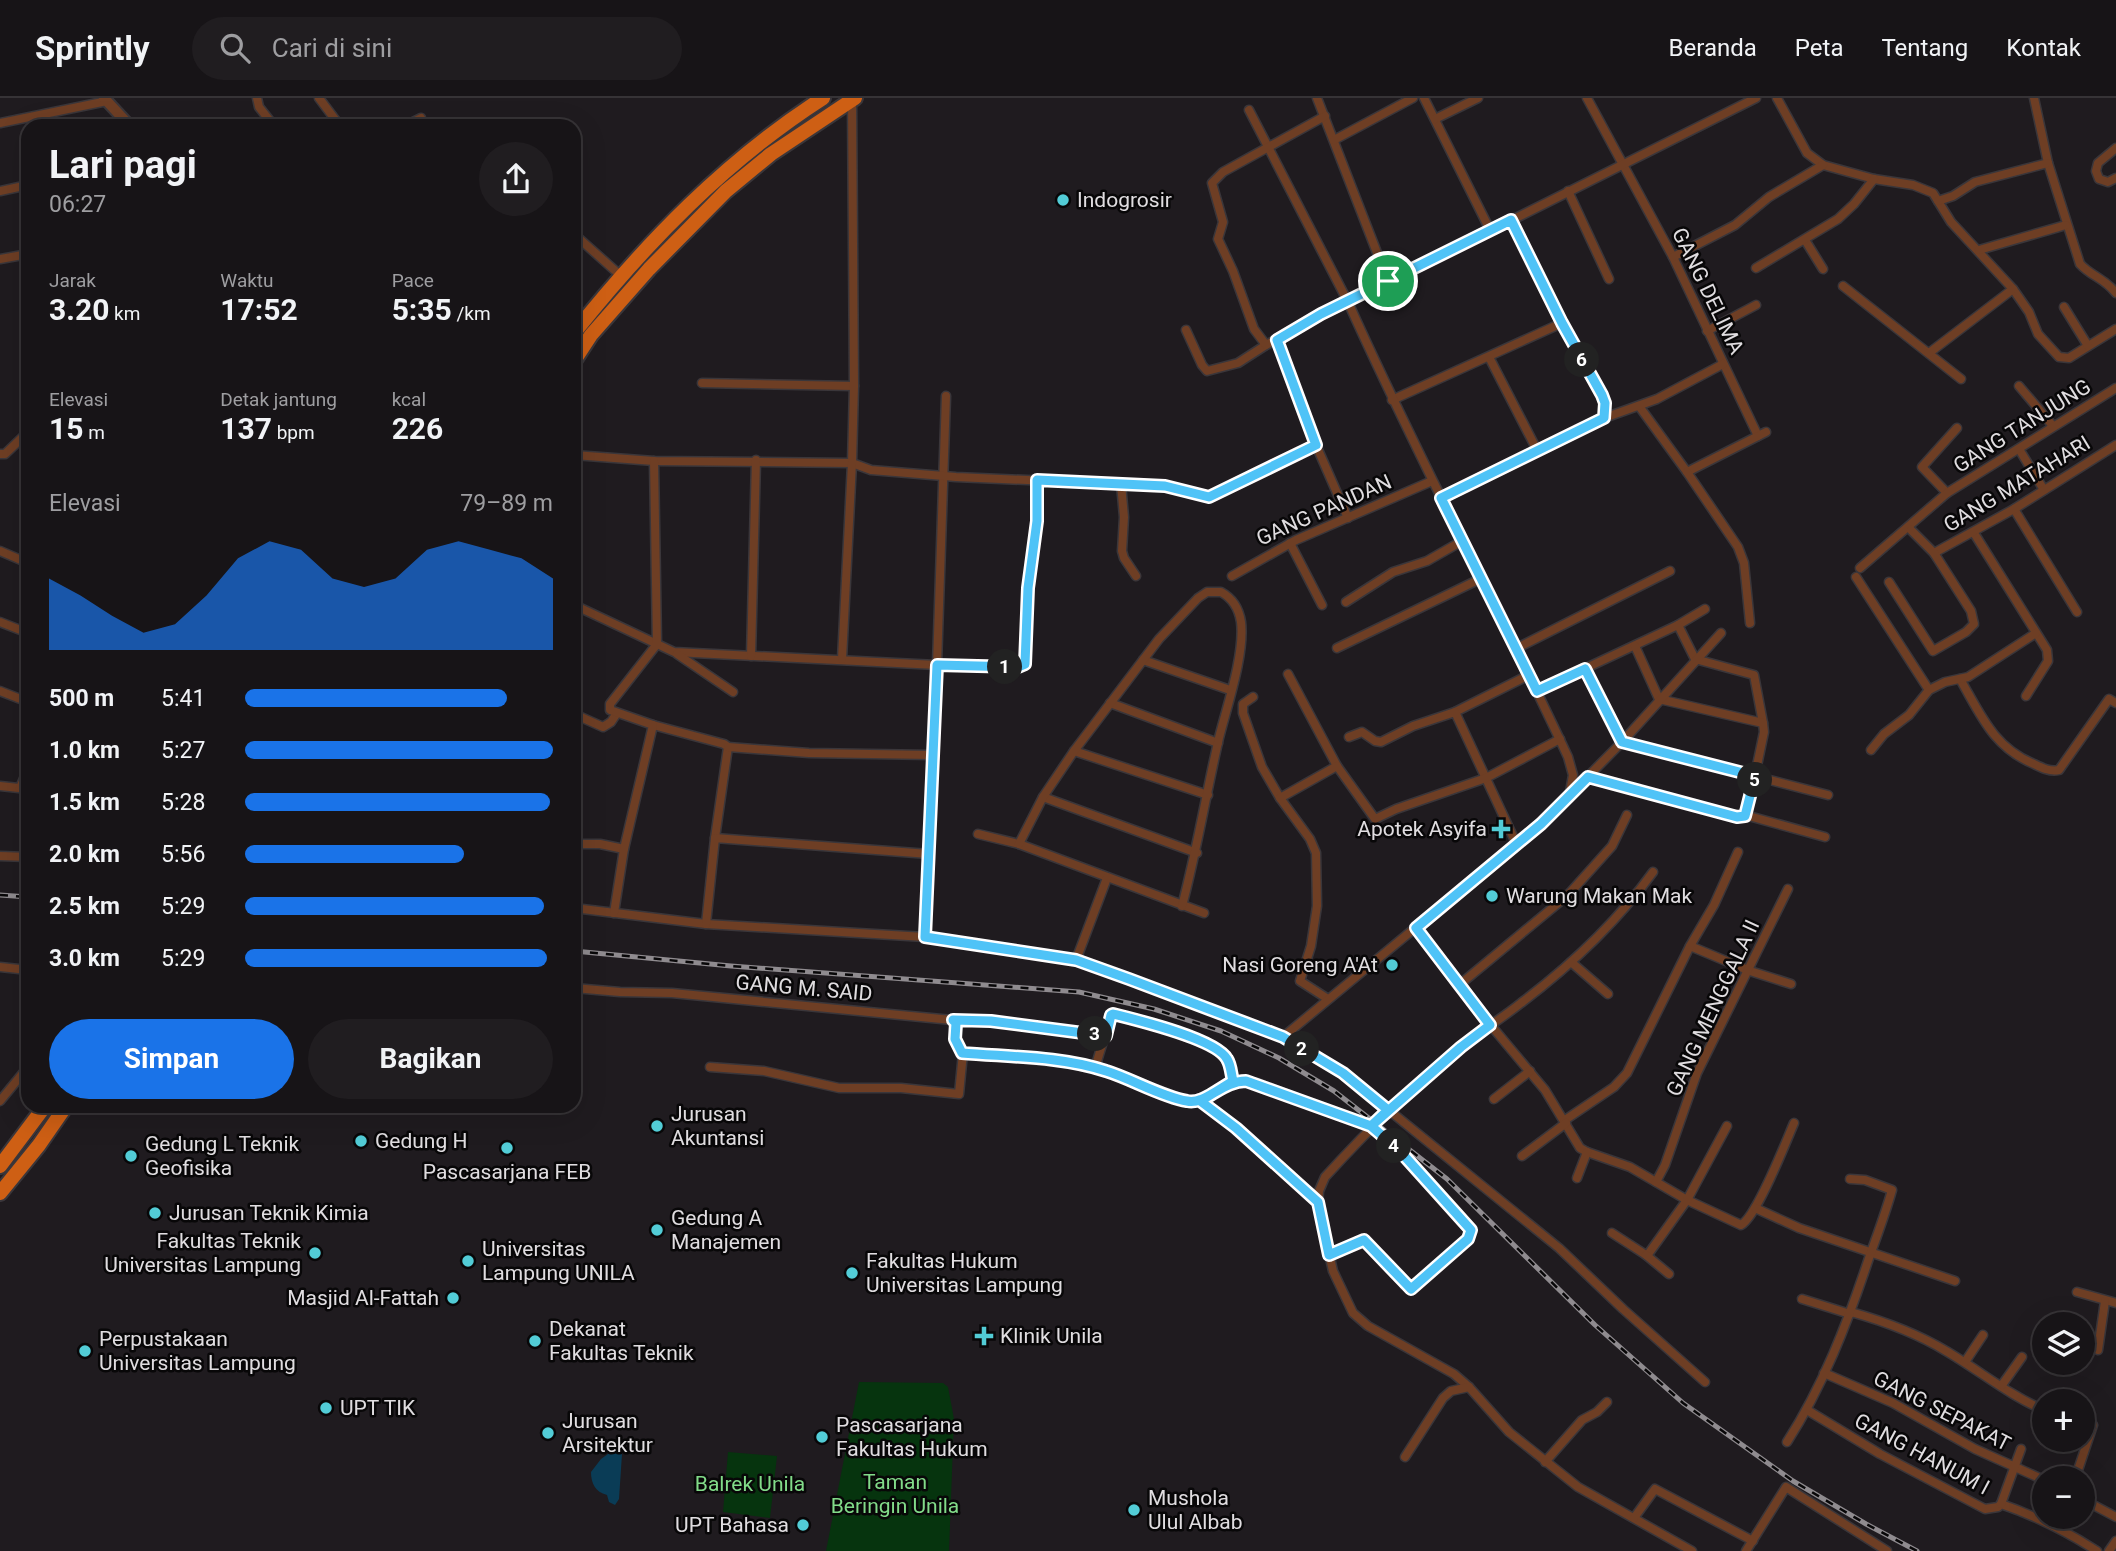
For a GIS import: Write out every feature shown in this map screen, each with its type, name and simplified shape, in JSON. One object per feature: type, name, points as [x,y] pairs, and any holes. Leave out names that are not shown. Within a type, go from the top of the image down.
[{"type":"highway","points":[[581,324],[620,275],[686,206],[744,154],[822,98]]},
{"type":"highway","points":[[581,350],[591,335],[649,269],[726,191],[771,154],[853,99]]},
{"type":"highway","points":[[636,257],[649,269]]},
{"type":"highway","points":[[0,1166],[41,1113]]},
{"type":"highway","points":[[0,1193],[61,1113]]},
{"type":"street","points":[[257,98],[258,107],[268,119]]},
{"type":"street","points":[[319,98],[335,119]]},
{"type":"street","points":[[1317,98],[1388,281]]},
{"type":"street","points":[[1334,140],[1413,98]]},
{"type":"street","points":[[1424,98],[1490,230]]},
{"type":"street","points":[[1435,119],[1478,98]]},
{"type":"street","name":"GANG DELIMA","points":[[1587,98],[1673,257],[1723,364],[1762,434],[1687,472]]},
{"type":"street","points":[[1186,330],[1207,371],[1238,363],[1304,322],[1756,98]]},
{"type":"street","points":[[1777,98],[1807,153],[1823,165],[1874,179],[1913,185],[1933,193],[1951,222],[2013,289],[2029,312],[2038,334],[2059,357],[2069,358],[2116,330]]},
{"type":"street","points":[[2034,98],[2048,163],[2080,264],[2087,272],[2105,280],[2116,293]]},
{"type":"street","points":[[842,659],[854,386],[853,99]]},
{"type":"street","points":[[0,123],[106,100],[124,119]]},
{"type":"street","points":[[1249,110],[1348,302],[1392,400],[1560,739],[1573,775],[1569,798]]},
{"type":"street","points":[[1266,345],[1254,329],[1233,271],[1218,242],[1223,222],[1212,183],[1223,172],[1325,116]]},
{"type":"street","points":[[2116,148],[2096,167],[2099,179],[2108,183],[2116,178]]},
{"type":"street","points":[[1938,201],[1954,196],[1975,182],[2048,163]]},
{"type":"street","points":[[1673,257],[1735,225],[1769,197],[1823,165]]},
{"type":"street","points":[[1756,268],[1805,240],[1847,211],[1874,179]]},
{"type":"street","points":[[0,191],[21,186]]},
{"type":"street","points":[[1568,191],[1609,279]]},
{"type":"street","points":[[1511,220],[1562,323],[1602,395],[1605,403],[1604,418]]},
{"type":"street","points":[[1979,250],[2066,225]]},
{"type":"street","points":[[581,240],[620,275]]},
{"type":"street","points":[[1805,240],[1823,269]]},
{"type":"street","points":[[0,259],[21,255]]},
{"type":"street","points":[[1843,286],[1961,379]]},
{"type":"street","points":[[1929,354],[2013,289]]},
{"type":"street","points":[[1707,331],[1756,305]]},
{"type":"street","points":[[2064,307],[2088,346]]},
{"type":"street","points":[[1392,400],[1562,323]]},
{"type":"street","points":[[1277,340],[1316,445],[1348,518]]},
{"type":"street","points":[[1489,357],[1538,450]]},
{"type":"street","points":[[1441,498],[1604,418],[1639,406],[1723,364]]},
{"type":"street","points":[[702,383],[854,386]]},
{"type":"street","points":[[2019,386],[2053,426]]},
{"type":"street","name":"GANG TANJUNG","points":[[1860,568],[1947,493],[2116,388]]},
{"type":"street","points":[[925,937],[946,396]]},
{"type":"street","points":[[1639,406],[1738,547],[1744,563],[1750,623]]},
{"type":"street","points":[[1947,493],[1922,467],[1957,428]]},
{"type":"street","points":[[0,454],[5,454],[21,439]]},
{"type":"street","points":[[581,456],[654,461],[852,463],[871,470],[1165,486],[1209,497],[1316,445]]},
{"type":"street","name":"GANG MATAHARI","points":[[1934,553],[1974,533],[2116,445]]},
{"type":"street","points":[[2019,449],[2044,490]]},
{"type":"street","points":[[751,656],[756,460]]},
{"type":"street","points":[[654,461],[657,644],[610,704],[610,710],[728,747],[932,755]]},
{"type":"street","points":[[674,652],[937,665],[1018,667],[1025,664],[1028,588],[1037,521],[1037,480]]},
{"type":"street","name":"GANG PANDAN","points":[[1232,576],[1290,543],[1432,481]]},
{"type":"street","points":[[1121,484],[1124,517],[1122,551],[1136,576]]},
{"type":"street","points":[[2014,509],[2077,611]]},
{"type":"street","points":[[1889,582],[1933,651],[1966,632],[1974,624],[1974,617],[1934,553],[1911,530]]},
{"type":"street","points":[[1974,533],[2047,650],[2048,661],[2026,696]]},
{"type":"street","points":[[1346,602],[1393,572],[1427,561],[1462,541]]},
{"type":"street","points":[[1290,543],[1322,605]]},
{"type":"street","points":[[0,551],[21,560]]},
{"type":"street","points":[[1517,648],[1670,571]]},
{"type":"street","points":[[1856,577],[1929,690]]},
{"type":"street","points":[[1336,648],[1480,579]]},
{"type":"street","points":[[1019,844],[1043,797],[1074,751],[1159,639],[1199,598],[1207,592],[1221,592],[1233,602],[1241,619],[1239,655],[1218,743],[1197,853],[1182,906]]},
{"type":"street","points":[[581,608],[674,652],[733,692]]},
{"type":"street","points":[[1537,691],[1678,625],[1705,608]]},
{"type":"street","points":[[0,622],[21,630]]},
{"type":"street","points":[[1678,625],[1695,659],[1754,675],[1764,732],[1745,816]]},
{"type":"street","points":[[1283,1037],[1517,845],[1569,798],[1721,633]]},
{"type":"street","points":[[1871,750],[1884,734],[1909,715],[1929,690],[1980,670],[2036,633]]},
{"type":"street","points":[[1635,646],[1659,699]]},
{"type":"street","points":[[1143,660],[1230,690]]},
{"type":"street","points":[[1585,669],[1622,742],[1828,795]]},
{"type":"street","points":[[1288,674],[1336,766],[1375,819],[1396,809],[1486,778],[1560,739]]},
{"type":"street","points":[[1349,737],[1362,732],[1381,742],[1413,726],[1455,712],[1529,675]]},
{"type":"street","points":[[1960,679],[2000,744],[2028,762],[2054,772],[2059,770],[2109,699],[2116,703]]},
{"type":"street","points":[[0,691],[21,699]]},
{"type":"street","points":[[1253,697],[1244,704],[1243,712],[1262,767],[1280,798],[1310,839],[1316,853],[1317,906],[1311,946],[1300,981],[1328,999]]},
{"type":"street","points":[[1659,699],[1763,723]]},
{"type":"street","points":[[1110,703],[1218,743]]},
{"type":"street","points":[[1455,712],[1517,845]]},
{"type":"street","points":[[581,716],[603,727],[611,722],[617,713]]},
{"type":"street","points":[[614,913],[624,849],[653,725]]},
{"type":"street","points":[[706,924],[728,747]]},
{"type":"street","points":[[1074,751],[1208,794]]},
{"type":"street","points":[[1280,798],[1336,766]]},
{"type":"street","points":[[1588,777],[1737,817],[1745,816],[1825,837]]},
{"type":"street","points":[[0,786],[21,789]]},
{"type":"street","points":[[1043,797],[1197,853]]},
{"type":"street","points":[[1458,986],[1568,895],[1612,846],[1627,815]]},
{"type":"street","points":[[978,834],[1019,844],[1204,914]]},
{"type":"street","points":[[715,838],[929,853]]},
{"type":"street","points":[[581,844],[600,844],[624,849]]},
{"type":"street","points":[[1522,1157],[1614,1087],[1627,1073],[1690,946],[1714,905],[1738,852]]},
{"type":"street","points":[[0,856],[21,858]]},
{"type":"street","points":[[1653,872],[1636,896],[1571,962],[1461,1047],[1371,1126],[1325,1178],[1321,1184],[1318,1202],[1329,1255],[1342,1295],[1353,1313],[1368,1326],[1454,1374],[1509,1432],[1578,1487],[1692,1551]]},
{"type":"street","points":[[1076,960],[1107,878]]},
{"type":"street","name":"GANG MENGGALA II","points":[[1656,1182],[1665,1165],[1698,1073],[1788,889]]},
{"type":"street","points":[[581,909],[706,924],[925,937],[1076,960],[1283,1037],[1343,1073],[1559,1248],[1623,1310],[1705,1382]]},
{"type":"street","points":[[1416,928],[1458,986],[1530,1071],[1566,1122],[1580,1148],[1587,1152],[1630,1167],[1687,1200],[1741,1225],[1755,1208],[1794,1123]]},
{"type":"street","points":[[1690,946],[1791,985]]},
{"type":"street","points":[[1571,962],[1608,995]]},
{"type":"street","points":[[0,967],[21,969]]},
{"type":"street","name":"GANG M. SAID","points":[[581,989],[672,993],[953,1020],[991,1021],[1106,1036]]},
{"type":"street","points":[[1095,1068],[1113,1014],[1164,1027],[1210,1046],[1227,1059],[1233,1081]]},
{"type":"street","points":[[710,1067],[764,1071],[839,1088],[901,1088],[959,1094],[962,1053],[955,1039],[956,1023],[953,1020]]},
{"type":"street","points":[[962,1053],[1078,1064],[1187,1101],[1199,1100],[1233,1081],[1257,1083],[1371,1126],[1416,1168],[1468,1225],[1471,1234],[1411,1289],[1364,1240],[1329,1255]]},
{"type":"street","points":[[1494,1099],[1530,1071]]},
{"type":"street","points":[[0,1101],[21,1076]]},
{"type":"street","points":[[1199,1100],[1236,1128],[1318,1202]]},
{"type":"street","points":[[1646,1255],[1687,1200],[1727,1126]]},
{"type":"street","points":[[1577,1178],[1587,1152]]},
{"type":"street","points":[[1787,1442],[1807,1410],[1850,1313],[1892,1190],[1850,1179]]},
{"type":"street","points":[[1755,1208],[1799,1228],[1955,1281]]},
{"type":"street","points":[[1612,1233],[1669,1274]]},
{"type":"street","points":[[2077,1292],[2116,1303]]},
{"type":"street","points":[[1802,1299],[1906,1332],[1942,1348],[2032,1405]]},
{"type":"street","points":[[2098,1350],[2105,1301]]},
{"type":"street","points":[[1965,1362],[1983,1335]]},
{"type":"street","points":[[2002,1385],[2022,1357]]},
{"type":"street","name":"GANG SEPAKAT","points":[[1824,1373],[1893,1403],[1975,1449],[2032,1474]]},
{"type":"street","points":[[1405,1457],[1443,1398],[1451,1391],[1469,1387]]},
{"type":"street","points":[[1545,1462],[1582,1420],[1597,1412],[1607,1402]]},
{"type":"street","name":"GANG HANUM I","points":[[1807,1410],[1869,1447],[1985,1509],[2001,1504],[2033,1515],[2066,1530],[2097,1551]]},
{"type":"street","points":[[2001,1504],[2021,1449]]},
{"type":"street","points":[[1746,1551],[1787,1487],[1887,1551]]},
{"type":"street","points":[[1634,1518],[1655,1489],[1753,1541]]},
{"type":"street","points":[[2095,1506],[2116,1517]]},
{"type":"street","points":[[2109,1551],[2116,1541]]},
{"type":"green space","name":"Taman Beringin Unila","points":[[859,1382],[943,1383],[948,1387],[954,1419],[949,1551],[826,1551]]},
{"type":"green space","name":"Balrek Unila","points":[[728,1452],[777,1456],[770,1518],[723,1512]]},
{"type":"water","points":[[615,1449],[622,1454],[619,1499],[615,1505],[594,1486],[591,1472],[601,1459]]},
{"type":"railway","points":[[0,895],[21,896]]},
{"type":"railway","points":[[581,952],[731,966],[1079,992],[1154,1009],[1221,1031],[1279,1058],[1334,1091],[1447,1179],[1595,1325],[1683,1403],[1793,1481],[1917,1551]]},
{"type":"place","name":"Indogrosir","points":[[1063,200]]},
{"type":"place","name":"Apotek Asyifa","points":[[1501,829]]},
{"type":"place","name":"Warung Makan Mak","points":[[1492,896]]},
{"type":"place","name":"Nasi Goreng A'At","points":[[1392,965]]},
{"type":"place","name":"Jurusan Akuntansi","points":[[657,1126]]},
{"type":"place","name":"Gedung H","points":[[361,1141]]},
{"type":"place","name":"Pascasarjana FEB","points":[[507,1148]]},
{"type":"place","name":"Gedung L Teknik Geofisika","points":[[131,1156]]},
{"type":"place","name":"Jurusan Teknik Kimia","points":[[155,1213]]},
{"type":"place","name":"Gedung A Manajemen","points":[[657,1230]]},
{"type":"place","name":"Fakultas Teknik Universitas Lampung","points":[[315,1253]]},
{"type":"place","name":"Universitas Lampung UNILA","points":[[468,1261]]},
{"type":"place","name":"Fakultas Hukum Universitas Lampung","points":[[852,1273]]},
{"type":"place","name":"Masjid Al-Fattah","points":[[453,1298]]},
{"type":"place","name":"Klinik Unila","points":[[984,1336]]},
{"type":"place","name":"Dekanat Fakultas Teknik","points":[[535,1341]]},
{"type":"place","name":"Perpustakaan Universitas Lampung","points":[[85,1351]]},
{"type":"place","name":"UPT TIK","points":[[326,1408]]},
{"type":"place","name":"Jurusan Arsitektur","points":[[548,1433]]},
{"type":"place","name":"Pascasarjana Fakultas Hukum","points":[[822,1437]]},
{"type":"place","name":"Mushola Ulul Albab","points":[[1134,1510]]},
{"type":"place","name":"UPT Bahasa","points":[[803,1525]]},
{"type":"route","points":[[1388,281],[1298,326],[1277,340],[1316,445],[1209,497],[1165,486],[1037,480],[1037,521],[1031,552],[1025,664],[1021,667],[937,665],[925,937],[1076,960],[1283,1037],[1343,1073],[1388,1110],[1371,1126],[1246,1081],[1233,1081],[1204,1099],[1187,1101],[1105,1070],[1078,1064],[962,1053],[955,1039],[956,1023],[953,1020],[991,1021],[1106,1036],[1113,1014],[1164,1027],[1210,1046],[1227,1059],[1233,1081],[1204,1099],[1199,1100],[1236,1128],[1318,1202],[1329,1255],[1364,1240],[1411,1289],[1468,1239],[1471,1230],[1399,1150],[1371,1126],[1490,1025],[1416,928],[1541,824],[1588,777],[1737,817],[1745,816],[1755,776],[1622,742],[1585,669],[1537,691],[1441,498],[1604,418],[1605,403],[1598,388],[1511,220],[1388,281]]}]
